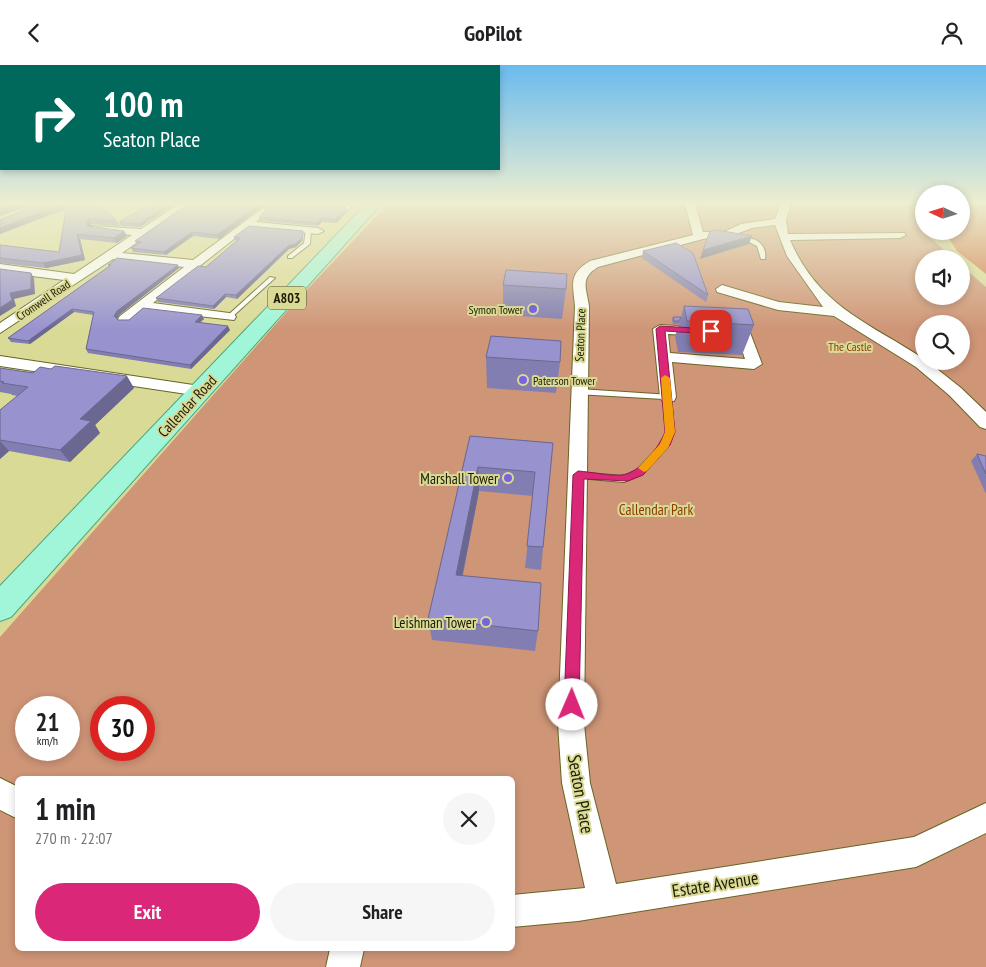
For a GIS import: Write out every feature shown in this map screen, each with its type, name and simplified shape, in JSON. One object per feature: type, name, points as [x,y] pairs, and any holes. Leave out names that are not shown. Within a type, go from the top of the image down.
[{"type":"main road","name":"Callendar Road","points":[[0,607],[335,246]]},
{"type":"street","name":"Cromwell Road","points":[[0,329],[124,246]]},
{"type":"street","points":[[125,319],[219,246]]},
{"type":"street","name":"Seaton Place","points":[[604,901],[576,783],[571,723],[582,306],[578,283],[580,274],[594,264],[664,246]]},
{"type":"street","points":[[789,246],[804,274],[819,295],[836,312],[919,363],[961,395],[986,423]]},
{"type":"street","points":[[111,255],[195,264]]},
{"type":"street","points":[[0,268],[76,278]]},
{"type":"street","points":[[722,289],[778,306],[836,312]]},
{"type":"street","points":[[142,306],[229,317]]},
{"type":"street","points":[[662,357],[754,364],[744,333],[660,329],[662,357],[668,397]]},
{"type":"street","points":[[0,361],[200,391]]},
{"type":"street","points":[[0,792],[15,803]]},
{"type":"street","name":"Estate Avenue","points":[[515,911],[604,901],[916,852],[986,818]]},
{"type":"street","points":[[343,967],[347,951]]},
{"type":"lane","points":[[290,257],[304,246]]},
{"type":"lane","points":[[760,246],[762,258]]},
{"type":"lane","points":[[229,317],[272,278]]},
{"type":"lane","points":[[578,475],[624,479],[640,472],[664,445],[670,432],[668,397],[579,392]]},
{"type":"green space","name":"Callendar Park","points":[[348,246],[940,246],[944,250],[915,250],[915,305],[970,305],[970,273],[986,287],[986,967],[0,967],[0,637],[297,300]]},
{"type":"shaded area","points":[[954,246],[986,246],[986,274],[970,261],[970,250],[956,250]]},
{"type":"building","points":[[0,246],[59,252],[60,246],[80,246],[82,255],[43,263],[0,258]]},
{"type":"building","points":[[134,246],[172,246],[164,252],[131,248]]},
{"type":"building","points":[[231,246],[288,246],[236,295],[225,294],[213,306],[156,298],[198,266],[206,267]]},
{"type":"building","points":[[663,246],[681,246],[693,253],[708,295],[643,251]]},
{"type":"building","points":[[704,246],[717,246],[703,250]]},
{"type":"building","points":[[117,258],[178,265],[117,311],[114,316],[118,320],[129,320],[143,308],[202,315],[195,322],[228,326],[190,365],[86,349],[94,312],[72,309],[28,341],[8,338],[111,265],[108,265]]},
{"type":"building","points":[[0,269],[31,273],[31,289],[10,293],[12,300],[0,308]]},
{"type":"building","points":[[506,270],[567,274],[566,289],[503,285]]},
{"type":"building","points":[[684,306],[748,309],[754,325],[687,321]]},
{"type":"building","points":[[673,317],[681,317],[679,321],[674,321]]},
{"type":"building","points":[[491,336],[561,341],[560,362],[486,357]]},
{"type":"building","points":[[55,366],[127,376],[80,419],[91,421],[60,450],[0,440],[0,410],[28,387],[2,383],[4,382],[0,381],[0,368],[33,373],[40,367],[51,369]]},
{"type":"building","points":[[470,436],[553,443],[543,547],[527,546],[535,472],[478,467],[456,575],[541,583],[538,631],[428,619]]},
{"type":"building","points":[[977,454],[986,456],[986,474]]},
{"type":"slow traffic","points":[[644,468],[664,445],[670,432],[670,411],[665,378]]},
{"type":"place","name":"Symon Tower","points":[[533,309]]},
{"type":"place","name":"Paterson Tower","points":[[523,380]]},
{"type":"place","name":"Marshall Tower","points":[[508,478]]},
{"type":"place","name":"Leishman Tower","points":[[486,622]]},
{"type":"route","points":[[572,705],[578,475],[624,479],[640,472],[653,458],[664,445],[670,432],[670,411],[660,329],[711,331]]},
{"type":"park label","name":"The Castle","points":[[850,346]]}]
